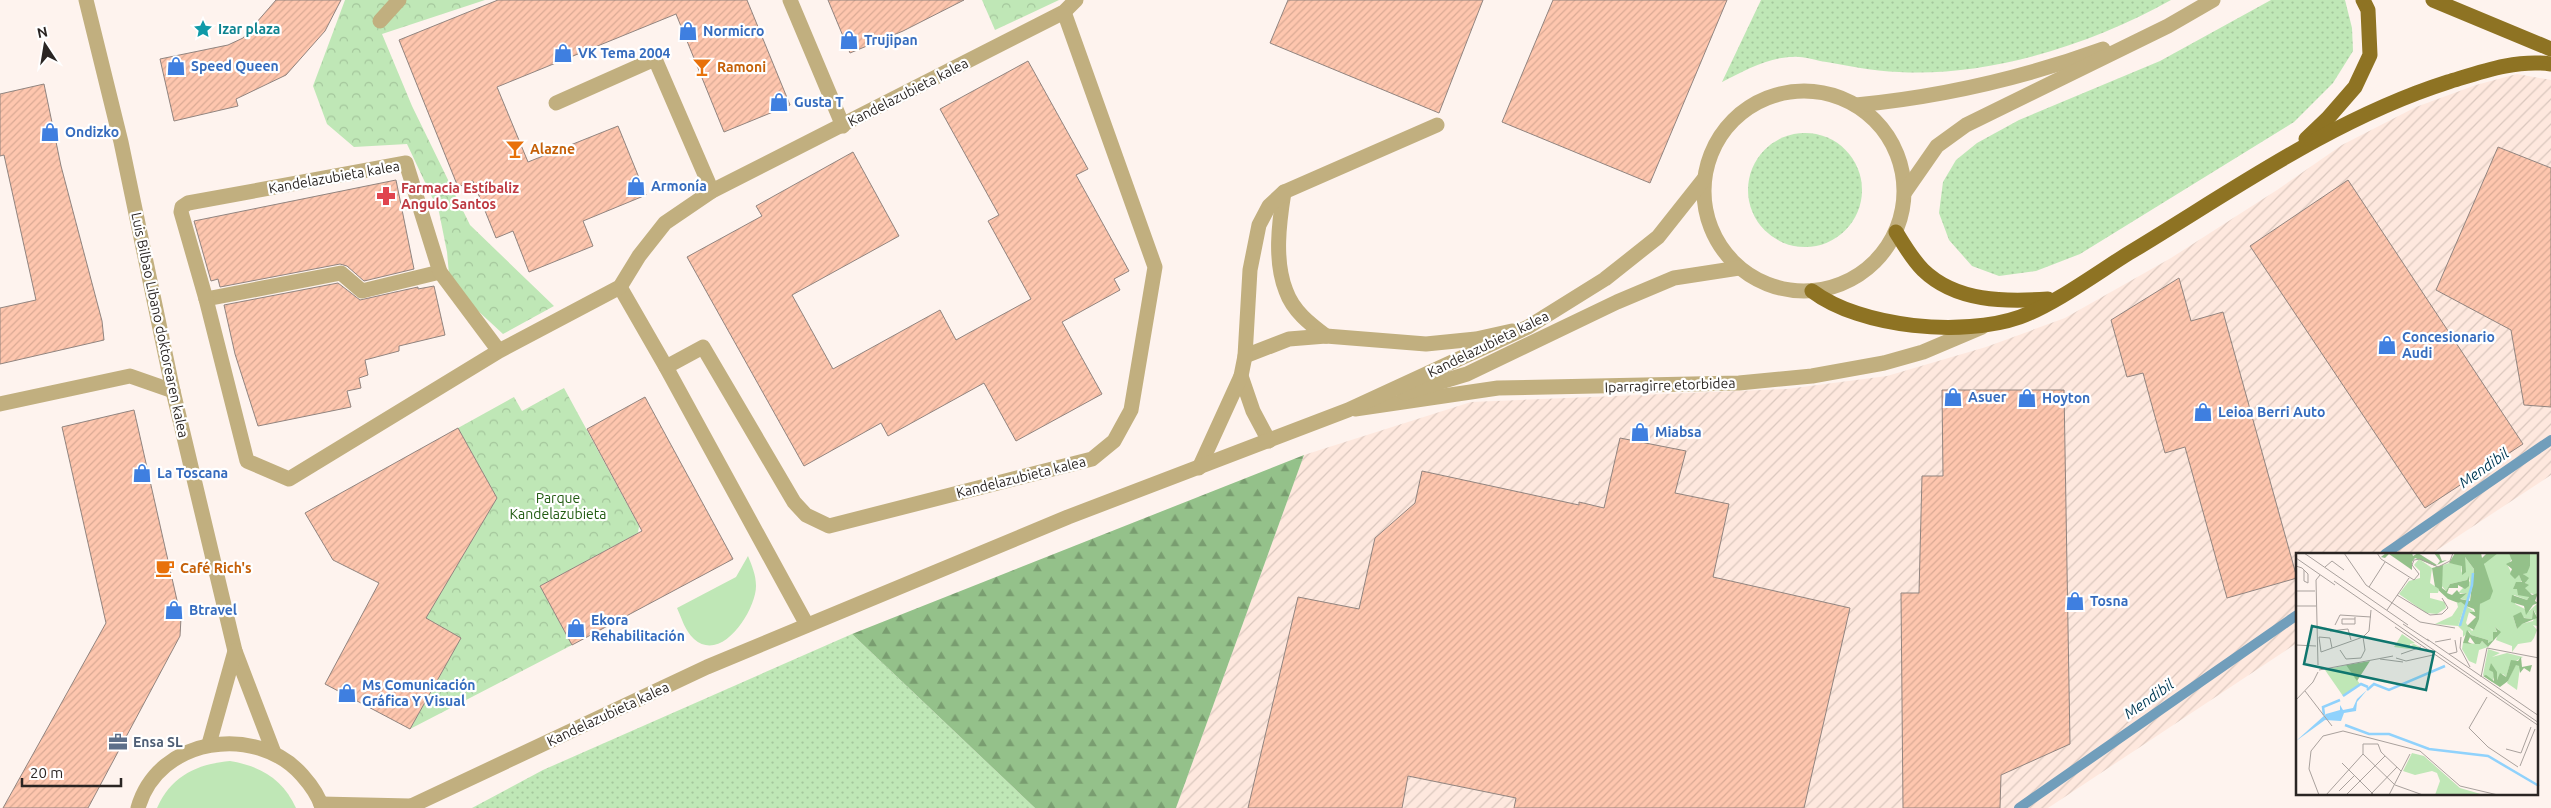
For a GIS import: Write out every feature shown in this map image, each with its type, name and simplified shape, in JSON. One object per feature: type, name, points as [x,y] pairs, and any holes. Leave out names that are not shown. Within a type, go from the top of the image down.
[{"type":"main road","points":[[2294,150],[2328,118],[2355,87],[2370,55],[2368,10],[2363,0]]},
{"type":"main road","points":[[2433,0],[2551,49]]},
{"type":"main road","points":[[1812,291],[1822,299],[1887,322],[1934,327],[1986,325],[2021,316],[2054,299],[2294,150],[2417,92],[2499,66],[2551,64]]},
{"type":"main road","points":[[1896,232],[1924,270],[1955,290],[1971,296],[2015,302],[2054,299]]},
{"type":"street","name":"Luis Bilbao Libano doktorearen kalea","points":[[86,0],[121,142],[173,391],[235,651],[274,753]]},
{"type":"street","points":[[380,21],[399,0]]},
{"type":"street","points":[[790,0],[843,126]]},
{"type":"street","name":"Kandelazubieta kalea","points":[[440,272],[406,163],[188,203],[182,206],[181,212],[206,299],[247,461],[289,479],[499,351],[620,287],[639,256],[665,223],[712,191],[1064,12],[1076,0]]},
{"type":"street","points":[[1905,192],[1937,146],[1966,125],[2168,26],[2213,0]]},
{"type":"street","name":"Kandelazubieta kalea","points":[[666,367],[703,347],[794,502],[806,514],[829,526],[1092,459],[1114,441],[1131,410],[1155,266],[1064,12]]},
{"type":"street","points":[[1856,105],[1905,100],[2007,78],[2088,55],[2168,26]]},
{"type":"street","points":[[556,103],[655,59],[712,191]]},
{"type":"street","points":[[1792,91],[1814,91],[1836,95],[1856,105],[1873,117],[1893,145],[1903,172],[1905,192],[1896,232],[1885,250],[1871,266],[1853,279],[1833,287],[1812,291],[1792,291],[1755,279],[1739,268],[1722,250],[1710,227],[1704,203],[1704,178],[1709,157],[1719,137],[1733,120],[1750,106],[1770,96],[1792,91]]},
{"type":"street","points":[[1199,468],[1241,376],[1245,356],[1250,270],[1259,225],[1269,206],[1284,192],[1437,126]]},
{"type":"street","name":"Kandelazubieta kalea","points":[[321,806],[408,807],[707,667],[1068,518],[1348,410],[1528,327],[1605,279],[1658,237],[1704,178]]},
{"type":"street","points":[[1284,192],[1280,219],[1280,243],[1286,291],[1306,322],[1326,336]]},
{"type":"street","name":"Kandelazubieta kalea","points":[[1348,410],[1467,374],[1617,302],[1674,278],[1739,268]]},
{"type":"street","points":[[206,299],[341,273],[362,291],[440,272],[499,351]]},
{"type":"street","points":[[620,287],[666,367],[807,625]]},
{"type":"street","name":"Iparragirre etorbidea","points":[[1348,410],[1498,388],[1711,384],[1812,376],[1884,363],[1922,352],[1986,325]]},
{"type":"street","points":[[1245,356],[1289,339],[1326,336],[1426,344],[1476,339],[1528,327]]},
{"type":"street","points":[[0,404],[130,376],[173,391]]},
{"type":"street","points":[[1241,376],[1253,411],[1269,441]]},
{"type":"street","name":"Luis Bilbao Libano doktorearen kalea","points":[[210,744],[235,651]]},
{"type":"street","points":[[138,808],[140,800],[157,774],[181,755],[210,744],[242,743],[274,753],[294,766],[309,783],[321,806]]},
{"type":"shaded area","points":[[2517,74],[2551,80],[2551,475],[2433,553],[2296,553],[2296,644],[2048,808],[1176,808],[1304,455],[1471,402],[1787,389],[1887,376],[1986,347],[2065,318],[2171,258],[2277,190],[2342,145],[2416,107],[2476,85]]},
{"type":"green space","points":[[345,0],[485,0],[382,34],[412,106],[470,225],[554,306],[503,334],[450,285],[447,252],[439,212],[407,144],[354,147],[327,124],[313,86]]},
{"type":"green space","points":[[982,0],[1059,0],[995,30]]},
{"type":"green space","points":[[1761,0],[2171,0],[2108,31],[2040,54],[2004,63],[1969,69],[1899,72],[1859,68],[1796,57],[1774,59],[1756,65],[1722,82]]},
{"type":"green space","points":[[2271,0],[2345,0],[2352,28],[2353,51],[2333,83],[2294,122],[2080,254],[2036,271],[1999,276],[1972,266],[1949,240],[1939,213],[1943,182],[1956,160],[1977,143],[2019,120],[2160,61]]},
{"type":"green space","points":[[1805,133],[1827,137],[1846,149],[1858,168],[1862,190],[1858,212],[1846,231],[1827,243],[1805,247],[1783,243],[1764,231],[1752,212],[1748,190],[1752,168],[1764,149],[1783,137]]},
{"type":"green space","name":"Parque Kandelazubieta","points":[[564,388],[639,526],[638,533],[540,586],[572,645],[410,729],[460,638],[414,612],[447,582],[497,498],[458,428],[514,397],[522,411]]},
{"type":"green space","points":[[1304,455],[1176,808],[1035,808],[852,634]]},
{"type":"green space","points":[[748,556],[755,574],[756,586],[750,608],[744,620],[726,640],[716,645],[705,645],[694,639],[686,629],[677,608],[736,577]]},
{"type":"green space","points":[[852,634],[1035,808],[472,808],[543,770]]},
{"type":"green space","points":[[230,761],[261,770],[284,789],[296,808],[157,808],[170,788],[186,774],[207,765]]},
{"type":"building","points":[[276,0],[341,0],[325,31],[286,75],[236,99],[238,106],[174,121],[160,59],[228,45],[243,38]]},
{"type":"building","points":[[498,0],[747,0],[790,105],[724,132],[676,14],[497,87],[528,162],[618,126],[646,195],[583,221],[593,246],[529,272],[513,231],[496,238],[473,181],[458,187],[399,40]]},
{"type":"building","points":[[828,0],[964,0],[903,31],[850,53]]},
{"type":"building","points":[[1288,0],[1483,0],[1439,113],[1270,43]]},
{"type":"building","points":[[1553,0],[1727,0],[1650,183],[1502,122]]},
{"type":"building","points":[[1028,61],[1088,169],[1076,175],[1129,271],[1114,279],[1120,290],[1062,322],[1102,394],[1016,441],[984,383],[888,436],[881,423],[804,466],[687,257],[762,216],[756,206],[853,152],[899,236],[792,295],[833,369],[940,310],[956,340],[1031,299],[988,221],[999,215],[940,109]]},
{"type":"building","points":[[44,84],[61,166],[102,321],[104,340],[0,364],[0,308],[36,300],[4,155],[0,156],[0,94]]},
{"type":"building","points":[[2498,147],[2551,168],[2551,407],[2524,405],[2511,330],[2436,290]]},
{"type":"building","points":[[396,180],[414,269],[364,281],[347,266],[340,264],[220,287],[218,279],[211,281],[194,221]]},
{"type":"building","name":"Concesionario Audi","points":[[2348,180],[2523,444],[2425,508],[2250,246]]},
{"type":"building","name":"Leioa Berri Auto","points":[[2179,278],[2191,321],[2223,312],[2296,578],[2227,598],[2185,447],[2165,453],[2143,373],[2127,377],[2111,320]]},
{"type":"building","points":[[338,283],[360,300],[418,287],[418,289],[434,286],[445,335],[399,346],[399,351],[365,360],[368,375],[359,378],[361,388],[347,391],[351,407],[258,426],[235,354],[224,305]]},
{"type":"building","points":[[1942,390],[2064,390],[2070,744],[2001,775],[2000,808],[1903,808],[1901,593],[1919,593],[1922,476],[1943,476]]},
{"type":"building","points":[[645,397],[733,559],[572,645],[540,586],[642,531],[587,429]]},
{"type":"building","points":[[134,410],[181,618],[180,636],[88,808],[3,808],[106,623],[62,427]]},
{"type":"building","points":[[458,428],[497,498],[426,618],[461,638],[410,729],[325,684],[379,583],[333,560],[305,513]]},
{"type":"building","points":[[1620,438],[1686,451],[1675,493],[1729,504],[1713,577],[1850,608],[1804,808],[1514,808],[1516,798],[1408,776],[1402,808],[1248,808],[1298,597],[1359,609],[1375,538],[1415,503],[1422,471],[1579,505],[1579,502],[1604,508]]},
{"type":"waterway","name":"Mendibil","points":[[2386,553],[2551,440]]},
{"type":"waterway","name":"Mendibil","points":[[2019,808],[2296,616]]},
{"type":"place","name":"Izar plaza","points":[[203,29]]},
{"type":"place","name":"Normicro","points":[[688,31]]},
{"type":"place","name":"Trujipan","points":[[849,40]]},
{"type":"place","name":"VK Tema 2004","points":[[563,53]]},
{"type":"place","name":"Speed Queen","points":[[176,66]]},
{"type":"place","name":"Ramoni","points":[[702,67]]},
{"type":"place","name":"Gusta T","points":[[779,102]]},
{"type":"place","name":"Ondizko","points":[[50,132]]},
{"type":"place","name":"Alazne","points":[[515,149]]},
{"type":"place","name":"Armonía","points":[[636,186]]},
{"type":"place","name":"Farmacia Estíbaliz Angulo Santos","points":[[386,196]]},
{"type":"place","name":"Concesionario Audi","points":[[2387,345]]},
{"type":"place","name":"Asuer","points":[[1953,397]]},
{"type":"place","name":"Hoyton","points":[[2027,398]]},
{"type":"place","name":"Leioa Berri Auto","points":[[2203,412]]},
{"type":"place","name":"Miabsa","points":[[1640,432]]},
{"type":"place","name":"La Toscana","points":[[142,473]]},
{"type":"place","name":"Café Rich's","points":[[165,568]]},
{"type":"place","name":"Tosna","points":[[2075,601]]},
{"type":"place","name":"Btravel","points":[[174,610]]},
{"type":"place","name":"Ekora Rehabilitación","points":[[576,628]]},
{"type":"place","name":"Ms Comunicación Gráfica Y Visual","points":[[347,693]]},
{"type":"place","name":"Ensa SL","points":[[118,742]]}]
